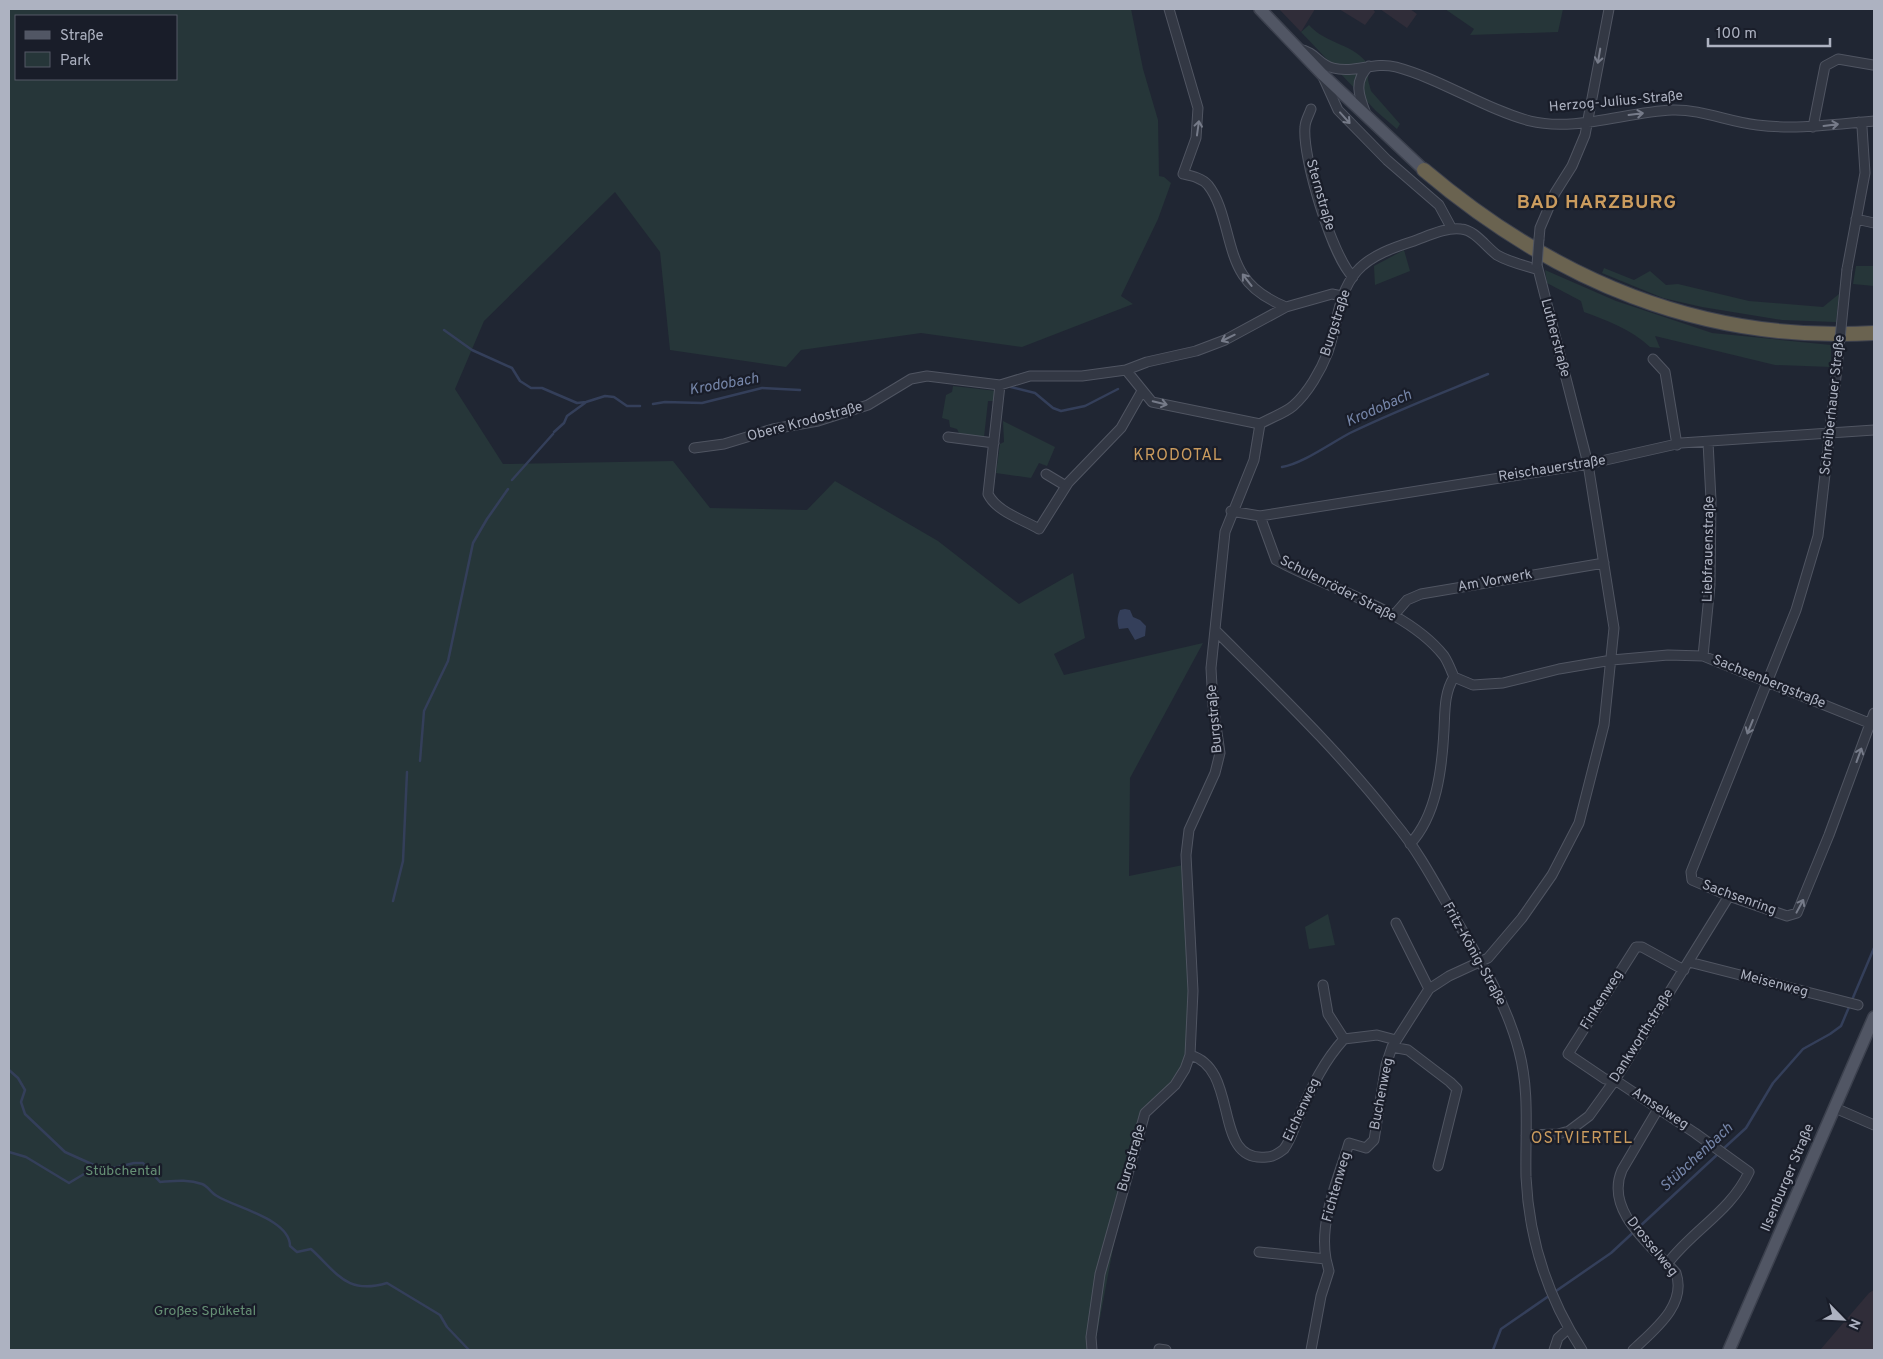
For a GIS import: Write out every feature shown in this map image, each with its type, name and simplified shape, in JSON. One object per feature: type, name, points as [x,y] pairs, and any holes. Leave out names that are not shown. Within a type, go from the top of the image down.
[{"type":"highway","points":[[1424,170],[1474,210],[1518,241],[1569,269],[1622,293],[1674,311],[1746,327],[1804,333],[1874,334]]},
{"type":"main road","name":"Herzog-Julius-Straße","points":[[1260,9],[1298,49]]},
{"type":"main road","points":[[1298,49],[1424,170]]},
{"type":"main road","name":"Ilsenburger Straße","points":[[1730,1350],[1874,1017]]},
{"type":"street","points":[[1170,9],[1198,108],[1196,138],[1183,174],[1200,179],[1211,191],[1234,260],[1243,276],[1266,298],[1286,306]]},
{"type":"street","name":"Lutherstraße","points":[[1609,9],[1588,121],[1578,152],[1555,193],[1540,228],[1537,267],[1588,464],[1614,628],[1612,660]]},
{"type":"street","name":"Herzog-Julius-Straße","points":[[1298,49],[1311,51],[1322,63],[1333,68],[1349,69],[1384,64],[1409,71],[1529,120],[1545,124],[1588,121],[1670,110],[1689,110],[1758,125],[1813,127],[1874,121]]},
{"type":"street","points":[[1813,127],[1825,66],[1838,59],[1873,64]]},
{"type":"street","points":[[1367,117],[1358,88],[1362,74],[1369,66]]},
{"type":"street","points":[[1323,75],[1338,110],[1388,160],[1440,205],[1452,228],[1471,232],[1498,255],[1537,267]]},
{"type":"street","name":"Sternstraße","points":[[1311,109],[1305,127],[1305,135],[1315,184],[1328,228],[1344,268],[1353,277]]},
{"type":"street","name":"Schreiberhauer Straße","points":[[1769,682],[1796,610],[1818,536],[1847,268],[1866,173],[1862,127],[1859,122]]},
{"type":"street","points":[[1856,219],[1874,223]]},
{"type":"street","name":"Burgstraße","points":[[1092,1350],[1091,1337],[1100,1274],[1145,1113],[1175,1085],[1185,1069],[1190,1054],[1193,991],[1186,855],[1189,830],[1215,773],[1220,753],[1213,705],[1211,668],[1225,532],[1231,511],[1254,460],[1260,424],[1293,406],[1317,374],[1328,352],[1342,296],[1353,277],[1365,265],[1393,248],[1452,228]]},
{"type":"street","name":"Obere Krodostraße","points":[[694,448],[724,444],[773,429],[825,419],[868,405],[911,380],[927,376],[1000,385],[1030,376],[1082,376],[1126,370],[1147,362],[1196,350],[1225,340],[1286,306],[1332,294],[1342,296]]},
{"type":"street","points":[[1653,359],[1665,372],[1677,444]]},
{"type":"street","points":[[1126,370],[1152,402],[1260,424]]},
{"type":"street","points":[[1000,385],[988,494],[992,503],[1039,529],[1066,486],[1086,462],[1121,428],[1142,391]]},
{"type":"street","name":"Reischauerstraße","points":[[1231,511],[1260,516],[1588,464],[1677,444],[1874,430]]},
{"type":"street","points":[[948,437],[994,443]]},
{"type":"street","name":"Liebfrauenstraße","points":[[1703,656],[1710,585],[1711,500],[1708,442]]},
{"type":"street","points":[[1046,474],[1066,486]]},
{"type":"street","name":"Schulenröder Straße","points":[[1260,516],[1276,560],[1394,615],[1421,634],[1444,657],[1454,677]]},
{"type":"street","name":"Am Vorwerk","points":[[1394,615],[1407,600],[1422,594],[1604,563]]},
{"type":"street","name":"Fritz-König-Straße","points":[[1215,630],[1316,730],[1396,823],[1497,991],[1519,1049],[1524,1074],[1529,1208],[1536,1245],[1550,1294],[1568,1329],[1582,1350]]},
{"type":"street","name":"Sachsenbergstraße","points":[[1454,677],[1473,684],[1503,683],[1559,669],[1612,660],[1668,655],[1703,656],[1872,724]]},
{"type":"street","name":"Buchenweg","points":[[1374,1140],[1386,1065],[1394,1044],[1428,989],[1488,958],[1522,918],[1552,875],[1572,841],[1590,787],[1604,726],[1612,660]]},
{"type":"street","points":[[1410,844],[1419,834],[1427,818],[1436,788],[1443,750],[1447,689],[1454,677]]},
{"type":"street","name":"Sachsenring","points":[[1769,682],[1691,872],[1692,880],[1729,896],[1787,916],[1797,913],[1872,724]]},
{"type":"street","points":[[1872,724],[1874,713]]},
{"type":"street","name":"Dankworthstraße","points":[[1526,1135],[1558,1134],[1578,1126],[1589,1116],[1616,1080],[1729,896]]},
{"type":"street","points":[[1396,923],[1428,989]]},
{"type":"street","name":"Finkenweg","points":[[1616,1080],[1605,1079],[1568,1054],[1636,947],[1642,947],[1687,966]]},
{"type":"street","name":"Meisenweg","points":[[1687,966],[1853,1004]]},
{"type":"street","points":[[1324,985],[1328,1014],[1344,1038],[1378,1035],[1394,1044]]},
{"type":"street","name":"Eichenweg","points":[[1190,1054],[1205,1061],[1216,1074],[1235,1142],[1249,1155],[1268,1157],[1284,1149],[1323,1065],[1344,1038]]},
{"type":"street","name":"Buchenweg","points":[[1394,1044],[1408,1050],[1457,1089],[1438,1166]]},
{"type":"street","name":"Amselweg","points":[[1616,1080],[1749,1172],[1741,1190],[1725,1209],[1681,1247],[1668,1264]]},
{"type":"street","points":[[1834,1108],[1874,1125]]},
{"type":"street","name":"Drosselweg","points":[[1633,1350],[1664,1320],[1674,1305],[1679,1283],[1676,1273],[1636,1230],[1621,1204],[1618,1180],[1658,1109]]},
{"type":"street","name":"Fichtenweg","points":[[1310,1350],[1319,1304],[1329,1271],[1323,1241],[1328,1214],[1349,1143],[1366,1148],[1374,1140]]},
{"type":"street","points":[[1259,1252],[1326,1259]]},
{"type":"street","points":[[1554,1350],[1558,1338],[1568,1329]]},
{"type":"shaded area","points":[[1279,9],[1315,9],[1301,32]]},
{"type":"shaded area","points":[[1339,9],[1373,9],[1375,12],[1365,25]]},
{"type":"shaded area","points":[[1380,9],[1410,9],[1417,14],[1407,28]]},
{"type":"shaded area","points":[[1874,1290],[1874,1350],[1820,1350],[1869,1293]]},
{"type":"green space","points":[[9,9],[1131,9],[1143,69],[1158,120],[1159,176],[1164,177],[1171,183],[1158,219],[1121,296],[1133,304],[1022,347],[921,333],[801,350],[786,367],[670,350],[660,252],[615,192],[484,321],[455,389],[503,464],[673,461],[710,508],[807,510],[835,481],[938,541],[1019,604],[1073,573],[1085,638],[1054,654],[1064,675],[1203,643],[1130,778],[1129,876],[1183,865],[1191,1035],[1184,1062],[1172,1083],[1144,1107],[1141,1113],[1132,1147],[1094,1350],[9,1350]]},
{"type":"green space","points":[[1445,9],[1563,9],[1558,32],[1470,35],[1474,29]]},
{"type":"green space","points":[[1309,25],[1323,36],[1349,48],[1369,66],[1368,80],[1371,91],[1400,124],[1397,129],[1376,111],[1301,32]]},
{"type":"green space","points":[[1404,250],[1410,271],[1375,285],[1374,266]]},
{"type":"green space","points":[[1856,266],[1874,266],[1874,286],[1853,284]]},
{"type":"green space","points":[[1604,268],[1634,280],[1650,271],[1666,285],[1678,284],[1749,301],[1823,307],[1839,294],[1836,322],[1782,320],[1702,307],[1663,298],[1602,273]]},
{"type":"green space","points":[[1545,270],[1616,301],[1712,333],[1831,345],[1831,367],[1775,365],[1655,336],[1660,348],[1650,347],[1627,330],[1584,312],[1581,301],[1547,283]]},
{"type":"green space","points":[[953,386],[997,391],[996,401],[988,401],[984,437],[960,435],[957,429],[950,427],[949,420],[942,418],[946,395],[952,392]]},
{"type":"green space","points":[[1003,421],[1055,447],[1047,466],[1039,463],[1031,478],[996,473],[1000,444],[1004,442]]},
{"type":"green space","points":[[1328,914],[1335,945],[1309,949],[1305,927]]},
{"type":"water","points":[[1120,610],[1130,610],[1133,617],[1140,620],[1146,626],[1145,636],[1135,640],[1128,628],[1119,629],[1119,613]]},
{"type":"waterway","name":"Krodobach","points":[[444,330],[472,350],[512,368],[520,381],[531,388],[542,388],[577,403],[605,396],[614,397],[627,406],[640,406]]},
{"type":"waterway","name":"Krodobach","points":[[1282,467],[1307,458],[1350,433],[1384,417],[1488,374]]},
{"type":"waterway","name":"Krodobach","points":[[1011,387],[1035,393],[1053,408],[1061,411],[1085,406],[1118,389]]},
{"type":"waterway","name":"Krodobach","points":[[653,404],[665,402],[702,403],[762,388],[800,390]]},
{"type":"waterway","points":[[554,432],[564,423],[567,416],[585,403]]},
{"type":"waterway","points":[[512,480],[553,434]]},
{"type":"waterway","points":[[420,761],[424,711],[448,661],[473,543],[508,489]]},
{"type":"waterway","points":[[393,901],[403,861],[407,772]]},
{"type":"waterway","name":"Stübchenbach","points":[[1723,1149],[1746,1128],[1773,1083],[1803,1049],[1841,1026],[1874,948]]},
{"type":"waterway","name":"Stübchenbach","points":[[9,1070],[18,1078],[25,1090],[21,1102],[25,1114],[65,1152],[105,1170],[134,1163],[143,1163],[160,1182],[186,1181],[204,1185],[217,1196],[272,1221],[281,1228],[288,1237],[290,1246],[297,1252],[311,1249],[344,1280],[362,1286],[387,1283],[440,1315],[447,1327],[469,1350]]},
{"type":"waterway","points":[[9,1152],[26,1157],[69,1183],[84,1174]]},
{"type":"waterway","name":"Stübchenbach","points":[[1493,1350],[1501,1329],[1611,1253],[1719,1153]]},
{"type":"district","name":"BAD HARZBURG","points":[[1597,203]]},
{"type":"district","name":"KRODOTAL","points":[[1178,456]]},
{"type":"district","name":"OSTVIERTEL","points":[[1582,1139]]},
{"type":"park label","name":"Stübchental","points":[[123,1171]]},
{"type":"park label","name":"Großes Spüketal","points":[[205,1311]]}]
